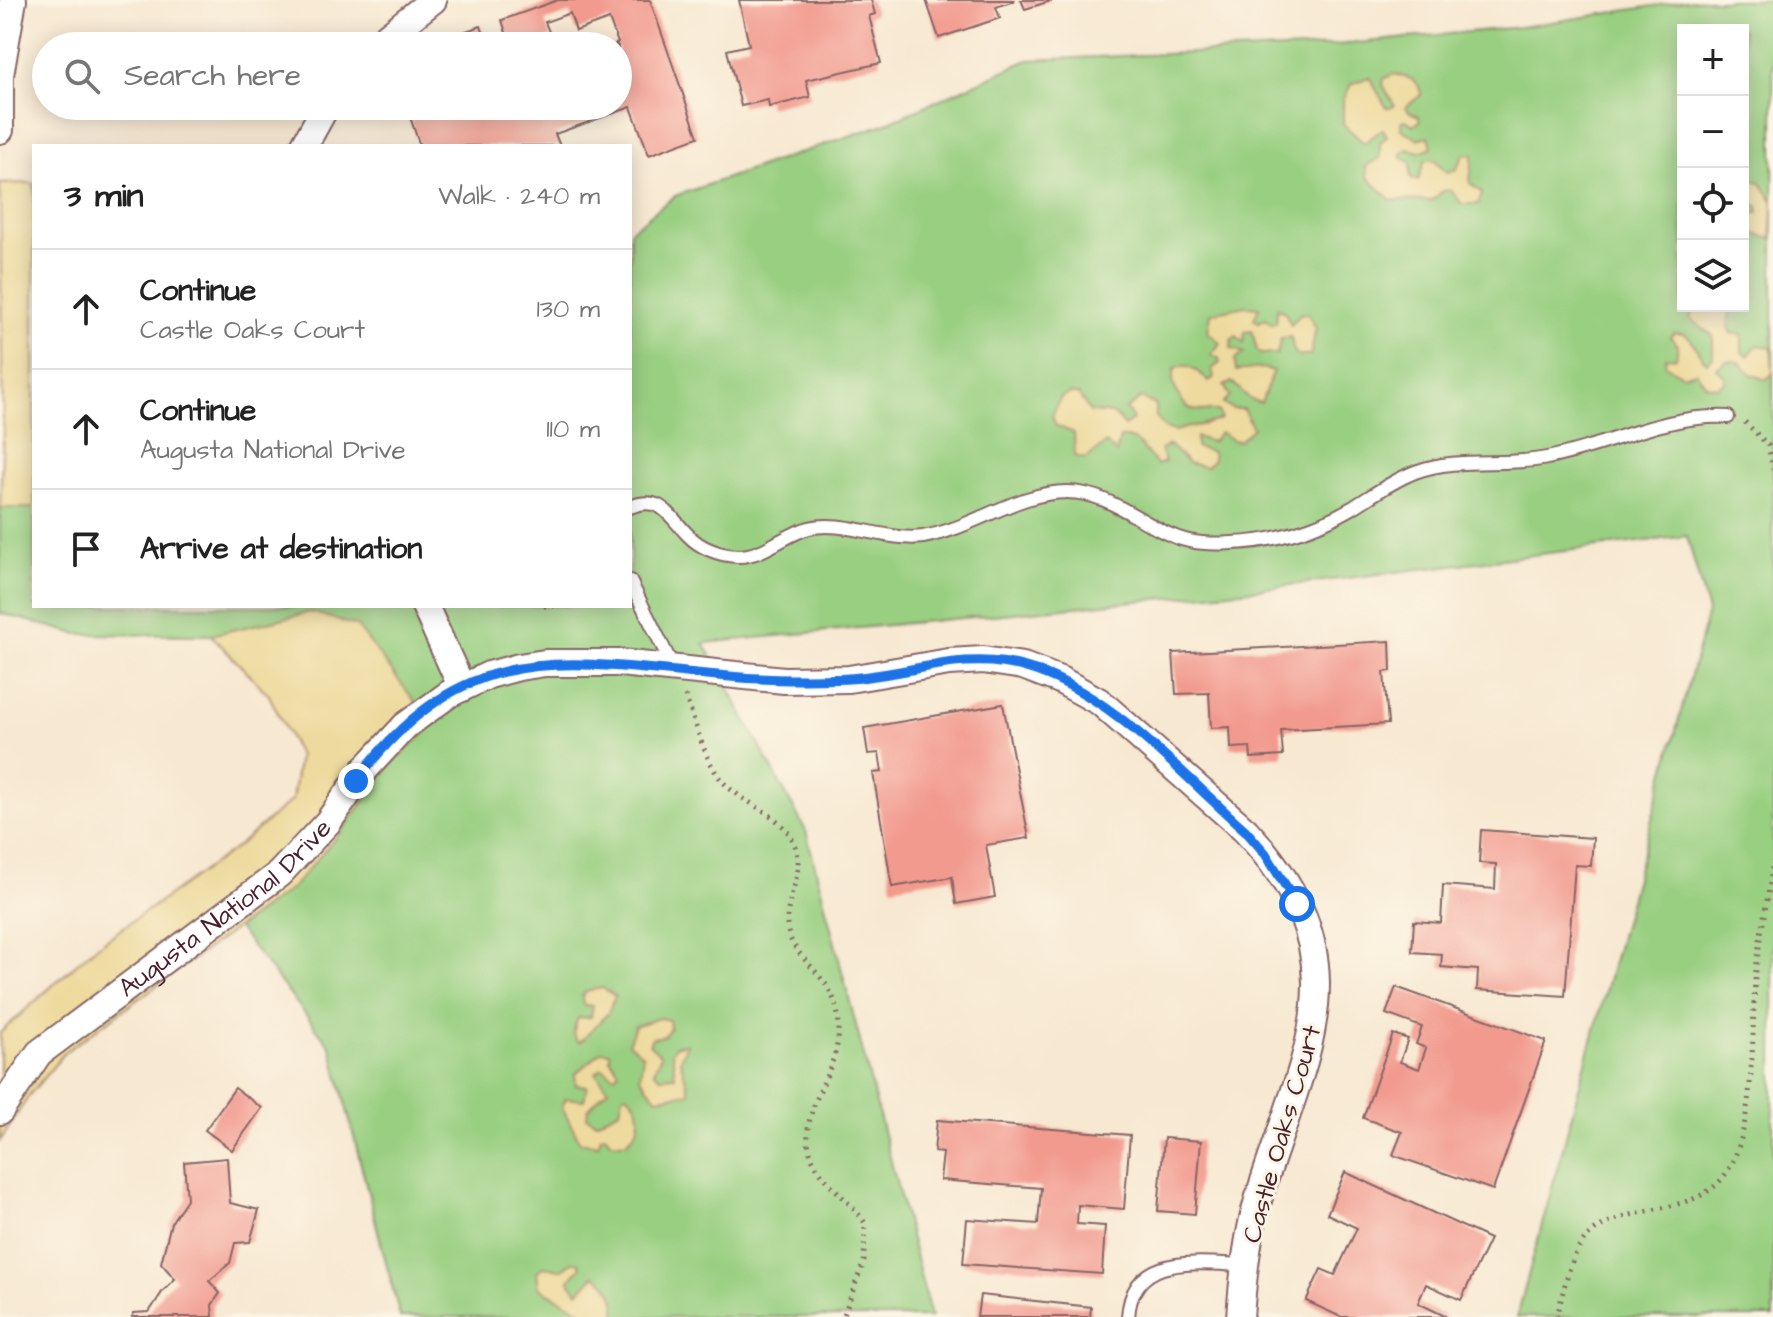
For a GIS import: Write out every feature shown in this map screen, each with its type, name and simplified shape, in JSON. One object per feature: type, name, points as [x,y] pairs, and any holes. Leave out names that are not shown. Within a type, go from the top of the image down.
[{"type":"street","points":[[0,130],[0,75],[13,0]]},
{"type":"street","points":[[393,32],[433,0]]},
{"type":"street","points":[[305,144],[318,120]]},
{"type":"street","points":[[426,608],[462,688]]},
{"type":"street","name":"Castle Oaks Court","points":[[820,679],[849,679],[921,665],[983,660],[1023,666],[1060,680],[1100,702],[1245,830],[1265,853],[1297,904],[1311,942],[1318,1001],[1304,1071],[1258,1200],[1240,1317]]},
{"type":"street","name":"Augusta National Drive","points":[[0,1111],[39,1053],[279,874],[328,822],[382,748],[405,726],[462,688],[489,675],[545,663],[620,663],[725,676],[820,679]]},
{"type":"lane","points":[[632,507],[651,503],[665,507],[700,544],[716,553],[740,556],[821,526],[889,537],[920,537],[1042,495],[1067,492],[1089,494],[1124,507],[1187,540],[1232,543],[1267,540],[1310,528],[1350,509],[1391,483],[1440,465],[1545,459],[1671,421],[1728,417]]},
{"type":"lane","points":[[632,585],[674,670]]},
{"type":"lane","points":[[1128,1317],[1135,1287],[1146,1274],[1189,1264],[1247,1265]]},
{"type":"path","points":[[1728,417],[1747,423],[1760,433],[1768,445],[1773,469]]},
{"type":"path","points":[[674,670],[718,775],[739,795],[785,827],[795,846],[799,862],[787,918],[788,933],[804,958],[821,974],[836,1007],[839,1029],[836,1059],[810,1117],[810,1153],[865,1223],[868,1239],[857,1284],[843,1317]]},
{"type":"path","points":[[1557,1317],[1577,1252],[1589,1236],[1612,1221],[1701,1197],[1728,1171],[1736,1150],[1755,1039],[1755,978],[1773,861]]},
{"type":"green space","points":[[1692,0],[1773,0],[1773,1317],[1517,1317],[1708,612],[1687,536],[1250,590],[704,643],[806,831],[931,1317],[400,1317],[331,1047],[238,928],[293,886],[344,828],[390,766],[433,724],[311,612],[211,635],[77,634],[0,613],[0,508],[32,508],[32,608],[632,608],[632,229],[675,196],[887,123],[1028,60],[1306,48],[1520,27]]},
{"type":"sand","points":[[1393,74],[1415,82],[1421,95],[1406,107],[1409,112],[1419,116],[1420,122],[1413,125],[1406,120],[1401,122],[1401,129],[1418,139],[1429,136],[1432,147],[1420,152],[1407,149],[1402,153],[1402,158],[1411,162],[1411,179],[1418,180],[1425,160],[1435,160],[1446,172],[1456,170],[1463,155],[1473,154],[1470,183],[1482,193],[1478,204],[1462,204],[1451,190],[1443,191],[1431,201],[1391,200],[1367,177],[1366,166],[1380,158],[1380,143],[1387,136],[1383,129],[1364,143],[1343,124],[1343,101],[1351,84],[1369,77],[1387,108],[1391,108],[1394,105],[1383,85],[1384,79]]},
{"type":"sand","points":[[1749,179],[1760,182],[1773,201],[1771,239],[1749,232],[1749,213],[1759,213],[1758,206],[1749,204]]},
{"type":"sand","points":[[32,183],[32,508],[0,508],[3,432],[0,184]]},
{"type":"sand","points":[[1245,306],[1259,307],[1254,319],[1259,322],[1265,319],[1271,324],[1276,323],[1277,308],[1285,312],[1291,325],[1301,313],[1308,314],[1316,328],[1311,354],[1300,357],[1294,353],[1291,337],[1281,338],[1277,354],[1260,354],[1252,331],[1245,332],[1244,343],[1236,336],[1232,339],[1231,348],[1244,353],[1235,360],[1236,371],[1262,368],[1273,371],[1261,403],[1251,400],[1232,382],[1224,386],[1230,396],[1223,403],[1232,409],[1243,409],[1253,428],[1239,441],[1220,432],[1212,442],[1196,437],[1196,447],[1212,452],[1213,460],[1206,467],[1188,463],[1169,445],[1161,450],[1165,462],[1157,465],[1141,446],[1126,438],[1120,438],[1116,453],[1106,443],[1086,459],[1075,456],[1074,433],[1056,426],[1052,416],[1061,397],[1071,393],[1079,395],[1090,412],[1114,415],[1124,426],[1133,420],[1126,409],[1141,398],[1156,405],[1156,417],[1165,428],[1175,431],[1221,419],[1218,411],[1194,410],[1182,401],[1173,382],[1174,372],[1175,368],[1185,366],[1193,368],[1208,381],[1214,378],[1212,369],[1220,363],[1219,358],[1211,355],[1220,343],[1208,332],[1211,313]]},
{"type":"sand","points":[[1693,312],[1730,312],[1728,327],[1731,333],[1742,335],[1742,352],[1748,356],[1757,345],[1771,347],[1773,373],[1766,380],[1751,374],[1739,362],[1726,361],[1716,369],[1725,376],[1725,382],[1717,387],[1706,385],[1696,372],[1683,375],[1665,365],[1666,357],[1676,358],[1678,345],[1670,337],[1674,333],[1691,339],[1707,362],[1713,357],[1713,336],[1690,319]]},
{"type":"sand","points":[[311,612],[357,626],[433,725],[390,766],[344,828],[293,887],[66,1051],[30,1094],[0,1141],[0,1033],[93,949],[233,850],[292,800],[299,756],[269,695],[211,635]]},
{"type":"sand","points":[[602,988],[615,996],[608,1013],[580,1042],[574,1034],[575,1024],[578,1018],[591,1017],[593,1006],[583,1005],[582,996],[586,991]]},
{"type":"sand","points":[[659,1018],[669,1020],[670,1028],[664,1036],[652,1038],[649,1044],[661,1055],[654,1071],[660,1077],[675,1076],[672,1051],[676,1045],[687,1044],[680,1060],[690,1093],[657,1098],[640,1077],[643,1055],[628,1043],[635,1026]]},
{"type":"sand","points":[[602,1051],[610,1052],[610,1059],[619,1071],[615,1076],[602,1068],[596,1073],[608,1089],[588,1109],[587,1117],[596,1122],[620,1110],[623,1095],[627,1094],[636,1105],[639,1118],[636,1131],[625,1143],[611,1142],[605,1135],[601,1136],[598,1145],[580,1142],[562,1107],[566,1098],[584,1100],[587,1086],[576,1085],[575,1074]]},
{"type":"sand","points":[[572,1262],[578,1262],[581,1267],[569,1280],[578,1292],[595,1275],[612,1292],[616,1316],[580,1317],[580,1310],[539,1288],[537,1272],[542,1267],[562,1269]]},
{"type":"building","points":[[558,0],[650,0],[698,137],[649,155],[632,110],[632,32],[614,32],[609,19],[576,31],[570,13],[545,22],[549,32],[506,32],[502,20]]},
{"type":"building","points":[[739,0],[871,0],[875,14],[869,16],[881,63],[806,80],[810,97],[769,107],[768,100],[741,106],[727,50],[749,45]]},
{"type":"building","points":[[926,0],[1014,1],[996,7],[1000,18],[939,38]]},
{"type":"building","points":[[1021,0],[1051,0],[1051,1],[1025,9]]},
{"type":"building","points":[[481,26],[483,32],[463,32]]},
{"type":"building","points":[[411,120],[594,120],[555,134],[559,144],[419,144]]},
{"type":"building","points":[[1390,641],[1391,671],[1384,672],[1388,724],[1281,730],[1283,756],[1251,758],[1250,747],[1231,748],[1230,727],[1211,728],[1209,693],[1176,694],[1173,653]]},
{"type":"building","points":[[1003,704],[1029,838],[986,845],[995,897],[956,904],[952,877],[892,887],[873,773],[882,772],[879,753],[868,754],[864,728]]},
{"type":"building","points":[[1481,830],[1593,838],[1591,866],[1575,865],[1565,996],[1477,990],[1478,970],[1441,967],[1442,954],[1412,952],[1414,921],[1441,923],[1443,885],[1495,889],[1496,864],[1479,863]]},
{"type":"building","points":[[1396,987],[1546,1041],[1493,1190],[1393,1155],[1402,1132],[1363,1118],[1393,1034],[1408,1039],[1400,1062],[1419,1069],[1426,1048],[1416,1044],[1422,1027],[1386,1014]]},
{"type":"building","points":[[235,1088],[262,1108],[232,1150],[205,1130]]},
{"type":"building","points":[[937,1120],[1130,1135],[1124,1209],[1078,1205],[1077,1224],[1105,1226],[1102,1274],[963,1264],[967,1219],[1038,1224],[1041,1188],[940,1180],[943,1153],[934,1152]]},
{"type":"building","points":[[1164,1138],[1201,1141],[1195,1214],[1158,1211]]},
{"type":"building","points":[[227,1158],[230,1203],[259,1210],[250,1242],[235,1243],[230,1263],[209,1281],[220,1293],[212,1305],[213,1317],[132,1317],[134,1313],[149,1312],[175,1279],[161,1263],[171,1223],[187,1199],[184,1162]]},
{"type":"building","points":[[1345,1172],[1490,1239],[1461,1300],[1426,1284],[1418,1303],[1447,1317],[1341,1317],[1306,1301],[1321,1269],[1335,1275],[1357,1228],[1327,1214]]},
{"type":"building","points":[[980,1295],[1091,1307],[1090,1317],[977,1317]]},
{"type":"route","points":[[356,781],[382,748],[405,726],[449,694],[489,675],[519,667],[545,663],[620,663],[725,676],[802,680],[849,679],[921,665],[983,660],[1023,666],[1060,680],[1100,702],[1245,830],[1265,853],[1297,904]]}]
